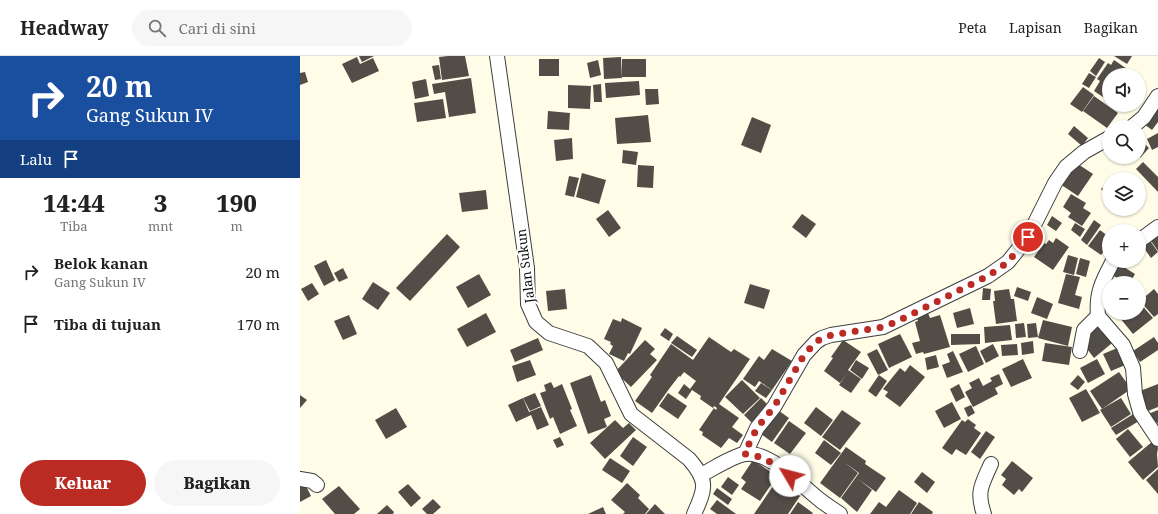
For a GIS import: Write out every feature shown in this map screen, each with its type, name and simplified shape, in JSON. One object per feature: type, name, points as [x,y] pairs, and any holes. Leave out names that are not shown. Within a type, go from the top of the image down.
[{"type":"street","name":"Jalan Sukun","points":[[497,56],[527,268],[528,304],[536,322],[549,333],[588,346],[606,363],[631,414],[689,459],[701,475]]},
{"type":"street","points":[[1140,120],[1158,96]]},
{"type":"street","points":[[744,454],[757,428],[774,407],[804,355],[816,342],[822,338],[832,335],[883,327],[988,276],[1008,262],[1028,237],[1066,167],[1084,152],[1102,142]]},
{"type":"street","points":[[1146,236],[1158,227]]},
{"type":"street","points":[[1109,268],[1102,282],[1097,301],[1098,316],[1123,345],[1133,368],[1135,394],[1140,412],[1158,439]]},
{"type":"street","points":[[1080,351],[1084,330],[1098,316]]},
{"type":"street","points":[[694,514],[704,483],[701,475],[744,454],[755,454],[780,467],[840,514]]},
{"type":"street","points":[[984,514],[980,503],[981,486],[992,464]]},
{"type":"street","points":[[300,479],[312,481],[317,485]]},
{"type":"building","points":[[359,56],[374,56],[362,62]]},
{"type":"building","points":[[465,56],[469,76],[442,80],[439,57]]},
{"type":"building","points":[[1114,56],[1132,56],[1127,64]]},
{"type":"building","points":[[357,57],[360,64],[373,58],[379,71],[352,83],[342,64]]},
{"type":"building","points":[[621,57],[622,78],[604,79],[603,58]]},
{"type":"building","points":[[1099,58],[1105,62],[1096,76],[1090,71]]},
{"type":"building","points":[[539,59],[559,59],[559,76],[539,76]]},
{"type":"building","points":[[622,59],[646,59],[646,77],[622,77]]},
{"type":"building","points":[[598,60],[601,75],[590,78],[587,63]]},
{"type":"building","points":[[1114,60],[1126,68],[1105,68],[1108,63],[1111,65]]},
{"type":"building","points":[[439,65],[441,79],[435,80],[432,66]]},
{"type":"building","points":[[305,72],[308,82],[300,85],[300,73]]},
{"type":"building","points":[[1102,72],[1102,96],[1094,91],[1100,81],[1097,79]]},
{"type":"building","points":[[1089,73],[1096,77],[1089,88],[1082,84]]},
{"type":"building","points":[[471,78],[476,113],[449,117],[445,92],[434,94],[432,84]]},
{"type":"building","points":[[426,79],[429,96],[415,99],[412,82]]},
{"type":"building","points":[[639,81],[640,95],[606,98],[605,83]]},
{"type":"building","points":[[601,84],[602,102],[594,102],[593,85]]},
{"type":"building","points":[[568,85],[591,86],[590,109],[568,108]]},
{"type":"building","points":[[1083,87],[1094,95],[1082,112],[1070,104]]},
{"type":"building","points":[[645,89],[658,89],[659,104],[646,105]]},
{"type":"building","points":[[1094,96],[1102,102],[1102,112],[1118,113],[1113,120],[1102,120],[1102,124],[1083,111]]},
{"type":"building","points":[[443,99],[446,118],[417,122],[414,103]]},
{"type":"building","points":[[1158,103],[1158,122],[1152,130],[1146,126],[1146,121]]},
{"type":"building","points":[[548,111],[570,113],[569,130],[547,129]]},
{"type":"building","points":[[648,115],[651,142],[617,144],[615,118]]},
{"type":"building","points":[[752,117],[771,125],[761,153],[741,145]]},
{"type":"building","points":[[1074,126],[1088,138],[1082,146],[1068,134]]},
{"type":"building","points":[[1158,133],[1158,147],[1152,150],[1147,139]]},
{"type":"building","points":[[572,138],[573,159],[556,161],[554,140]]},
{"type":"building","points":[[623,150],[638,152],[636,165],[622,163]]},
{"type":"building","points":[[1075,162],[1093,174],[1078,196],[1060,184]]},
{"type":"building","points":[[1141,164],[1145,164],[1158,177],[1158,192],[1146,179],[1146,172],[1139,172],[1136,169]]},
{"type":"building","points":[[638,165],[654,166],[653,188],[637,187]]},
{"type":"building","points":[[582,173],[606,180],[599,204],[576,197]]},
{"type":"building","points":[[569,176],[579,178],[574,197],[565,195]]},
{"type":"building","points":[[486,190],[488,209],[462,212],[459,193]]},
{"type":"building","points":[[1071,194],[1086,203],[1083,208],[1091,213],[1082,226],[1068,217],[1071,213],[1063,207]]},
{"type":"building","points":[[608,210],[621,228],[609,237],[596,219]]},
{"type":"building","points":[[802,214],[816,224],[806,238],[792,227]]},
{"type":"building","points":[[1052,216],[1062,223],[1056,231],[1047,225]]},
{"type":"building","points":[[1094,220],[1101,225],[1087,245],[1081,240]]},
{"type":"building","points":[[1075,223],[1085,229],[1080,237],[1071,230]]},
{"type":"building","points":[[1100,230],[1102,232],[1101,255],[1088,246]]},
{"type":"building","points":[[1158,233],[1158,251],[1149,238]]},
{"type":"building","points":[[447,234],[460,247],[410,301],[396,288]]},
{"type":"building","points":[[1146,235],[1158,252],[1151,258],[1146,251]]},
{"type":"building","points":[[1056,238],[1069,247],[1053,270],[1034,257],[1044,243],[1046,244],[1049,240],[1053,243]]},
{"type":"building","points":[[1068,255],[1078,258],[1074,275],[1063,272]]},
{"type":"building","points":[[1080,258],[1090,261],[1086,277],[1076,274]]},
{"type":"building","points":[[326,260],[335,280],[324,286],[314,266]]},
{"type":"building","points":[[343,268],[348,278],[339,282],[334,273]]},
{"type":"building","points":[[1112,268],[1126,268],[1135,274],[1134,276],[1114,276],[1109,273]]},
{"type":"building","points":[[479,274],[491,295],[468,308],[456,287]]},
{"type":"building","points":[[1066,274],[1080,277],[1075,295],[1082,297],[1079,309],[1058,303]]},
{"type":"building","points":[[373,282],[390,293],[378,310],[362,299]]},
{"type":"building","points":[[312,283],[319,294],[308,301],[301,289]]},
{"type":"building","points":[[750,284],[770,290],[764,309],[744,303]]},
{"type":"building","points":[[1017,287],[1031,292],[1028,301],[1014,296]]},
{"type":"building","points":[[983,288],[991,289],[990,300],[982,300]]},
{"type":"building","points":[[565,289],[567,309],[548,311],[546,291]]},
{"type":"building","points":[[1009,289],[1011,299],[1014,299],[1017,321],[996,324],[993,301],[995,301],[994,291]]},
{"type":"building","points":[[1154,289],[1158,294],[1158,314],[1154,317],[1146,308],[1146,296]]},
{"type":"building","points":[[1037,297],[1053,304],[1047,319],[1031,313]]},
{"type":"building","points":[[970,308],[974,324],[957,328],[953,313]]},
{"type":"building","points":[[1146,310],[1153,318],[1133,334],[1122,320],[1146,320]]},
{"type":"building","points":[[486,313],[496,332],[467,347],[457,329]]},
{"type":"building","points":[[928,313],[930,318],[940,315],[950,347],[924,354],[923,352],[916,354],[912,343],[920,341],[915,322],[918,321],[916,316]]},
{"type":"building","points":[[349,315],[357,334],[343,340],[334,321]]},
{"type":"building","points":[[622,318],[642,328],[630,354],[628,353],[624,361],[609,354],[613,346],[610,344],[611,342],[604,339],[613,319],[621,322]]},
{"type":"building","points":[[1043,320],[1072,327],[1068,346],[1038,338]]},
{"type":"building","points":[[1104,322],[1117,339],[1094,358],[1081,341]]},
{"type":"building","points":[[1024,323],[1026,337],[1016,338],[1015,324]]},
{"type":"building","points":[[1036,323],[1038,337],[1028,338],[1027,324]]},
{"type":"building","points":[[1010,325],[1012,340],[985,343],[984,327]]},
{"type":"building","points":[[665,328],[673,334],[669,341],[660,335]]},
{"type":"building","points":[[900,334],[912,357],[889,368],[878,344]]},
{"type":"building","points":[[951,334],[980,334],[980,344],[951,345]]},
{"type":"building","points":[[677,336],[697,350],[692,357],[671,343]]},
{"type":"building","points":[[709,337],[731,352],[734,349],[750,359],[719,404],[739,418],[732,427],[743,435],[737,443],[729,438],[721,448],[702,435],[703,432],[699,430],[714,408],[716,410],[717,408],[714,406],[713,408],[700,399],[701,396],[692,390],[686,399],[678,393],[684,384],[690,389],[696,381],[684,372],[669,389],[652,413],[635,401],[652,377],[650,375],[671,344],[693,360]]},
{"type":"building","points":[[1154,337],[1158,343],[1158,350],[1140,362],[1133,351]]},
{"type":"building","points":[[538,338],[543,350],[515,362],[510,350]]},
{"type":"building","points":[[645,340],[655,349],[650,354],[657,360],[631,387],[615,372]]},
{"type":"building","points":[[843,340],[861,352],[848,370],[861,379],[851,393],[839,385],[848,372],[840,383],[824,371],[833,358],[831,357]]},
{"type":"building","points":[[1033,341],[1034,353],[1022,355],[1021,343]]},
{"type":"building","points":[[1045,343],[1072,347],[1069,365],[1042,361]]},
{"type":"building","points":[[993,344],[999,356],[986,363],[980,351]]},
{"type":"building","points":[[1017,344],[1018,355],[1002,356],[1001,345]]},
{"type":"building","points":[[976,346],[984,364],[968,372],[959,354]]},
{"type":"building","points":[[1122,346],[1130,363],[1111,371],[1103,354]]},
{"type":"building","points":[[772,349],[792,361],[772,390],[759,381],[755,387],[743,379],[759,356],[764,360]]},
{"type":"building","points":[[877,349],[888,370],[878,375],[867,354]]},
{"type":"building","points":[[953,351],[963,372],[947,378],[942,365],[950,362],[947,354]]},
{"type":"building","points":[[936,355],[939,367],[927,370],[925,358]]},
{"type":"building","points":[[1023,359],[1032,378],[1011,387],[1002,369]]},
{"type":"building","points":[[1097,359],[1105,374],[1088,383],[1080,368]]},
{"type":"building","points":[[530,360],[536,375],[517,382],[512,366]]},
{"type":"building","points":[[856,360],[869,368],[862,379],[850,370]]},
{"type":"building","points":[[910,365],[925,377],[900,407],[885,396],[888,392],[883,389],[900,368],[905,372]]},
{"type":"building","points":[[1119,372],[1131,389],[1102,409],[1090,391]]},
{"type":"building","points":[[999,374],[1003,384],[995,388],[998,394],[973,407],[965,392],[972,388],[969,383],[979,378],[983,386],[992,381],[990,378]]},
{"type":"building","points":[[591,375],[601,402],[605,400],[611,416],[604,419],[607,427],[588,434],[570,383]]},
{"type":"building","points":[[879,375],[887,381],[876,397],[868,391]]},
{"type":"building","points":[[1078,375],[1085,382],[1078,390],[1070,384]]},
{"type":"building","points":[[742,380],[760,398],[743,414],[725,397]]},
{"type":"building","points":[[551,382],[554,388],[562,384],[572,409],[570,410],[577,426],[560,434],[553,417],[550,419],[540,393],[546,391],[544,385]]},
{"type":"building","points":[[761,383],[772,390],[766,398],[755,391]]},
{"type":"building","points":[[959,384],[965,397],[956,402],[950,389]]},
{"type":"building","points":[[1158,384],[1158,407],[1148,411],[1140,391]]},
{"type":"building","points":[[1086,389],[1100,413],[1082,422],[1069,398]]},
{"type":"building","points":[[535,393],[541,406],[530,411],[523,398]]},
{"type":"building","points":[[668,393],[687,406],[678,419],[659,406]]},
{"type":"building","points":[[300,395],[307,400],[300,408]]},
{"type":"building","points":[[523,398],[529,412],[541,407],[549,425],[537,430],[531,415],[516,422],[508,405]]},
{"type":"building","points":[[761,398],[771,408],[754,425],[744,415]]},
{"type":"building","points":[[1121,398],[1131,414],[1111,427],[1100,410]]},
{"type":"building","points":[[952,402],[961,419],[944,428],[935,411]]},
{"type":"building","points":[[971,405],[975,413],[968,417],[964,408]]},
{"type":"building","points":[[816,407],[833,420],[821,436],[804,423]]},
{"type":"building","points":[[396,408],[407,427],[386,439],[375,420]]},
{"type":"building","points":[[775,408],[789,418],[772,442],[758,432]]},
{"type":"building","points":[[842,410],[861,423],[840,450],[822,437]]},
{"type":"building","points":[[1158,410],[1158,425],[1157,422],[1152,423],[1148,414]]},
{"type":"building","points":[[1135,413],[1139,421],[1116,435],[1111,428]]},
{"type":"building","points":[[968,419],[976,425],[974,428],[981,433],[966,455],[956,449],[952,455],[942,448],[962,420],[965,422]]},
{"type":"building","points":[[615,420],[623,428],[629,423],[636,430],[605,459],[590,443]]},
{"type":"building","points":[[789,421],[806,433],[790,454],[774,443]]},
{"type":"building","points":[[1128,429],[1143,447],[1130,457],[1116,439]]},
{"type":"building","points":[[986,431],[995,437],[980,459],[971,452]]},
{"type":"building","points":[[560,437],[564,445],[557,448],[553,440]]},
{"type":"building","points":[[633,437],[647,447],[633,466],[620,456]]},
{"type":"building","points":[[824,440],[841,453],[831,465],[815,453]]},
{"type":"building","points":[[1153,441],[1158,448],[1158,467],[1143,480],[1128,462]]},
{"type":"building","points":[[846,447],[866,461],[865,464],[886,478],[876,492],[858,479],[872,490],[857,512],[841,498],[859,473],[844,462],[858,473],[840,498],[820,483]]},
{"type":"building","points":[[610,458],[630,471],[622,483],[602,470]]},
{"type":"building","points":[[753,460],[777,476],[760,501],[741,489],[746,482],[741,478]]},
{"type":"building","points":[[1012,461],[1033,478],[1022,492],[1019,489],[1014,495],[1002,485],[1006,479],[1001,475]]},
{"type":"building","points":[[1158,469],[1158,494],[1146,480]]},
{"type":"building","points":[[922,472],[935,482],[927,493],[914,482]]},
{"type":"building","points":[[728,477],[739,485],[732,495],[721,487]]},
{"type":"building","points":[[777,480],[800,496],[788,514],[754,514]]},
{"type":"building","points":[[304,482],[311,496],[300,502],[300,485]]},
{"type":"building","points":[[627,483],[640,495],[638,498],[649,509],[645,514],[623,514],[625,512],[611,500]]},
{"type":"building","points":[[408,484],[421,498],[411,507],[398,492]]},
{"type":"building","points":[[339,486],[360,509],[354,514],[335,514],[322,499]]},
{"type":"building","points":[[717,488],[732,499],[728,505],[713,494]]},
{"type":"building","points":[[899,490],[917,503],[910,514],[870,514],[879,502],[886,507]]},
{"type":"building","points":[[433,499],[441,507],[433,514],[427,514],[422,509]]},
{"type":"building","points":[[717,500],[736,514],[717,514],[710,509]]},
{"type":"building","points":[[798,502],[813,513],[790,514]]},
{"type":"building","points":[[919,502],[933,512],[932,514],[911,514]]},
{"type":"building","points":[[655,504],[665,514],[646,514]]},
{"type":"building","points":[[387,505],[394,512],[393,514],[377,514]]},
{"type":"building","points":[[603,507],[606,514],[588,514]]},
{"type":"route","points":[[790,476],[780,467],[767,459],[755,454],[744,454],[757,428],[774,407],[804,355],[816,342],[822,338],[832,335],[883,327],[896,322],[988,276],[1008,262],[1028,237]]}]
